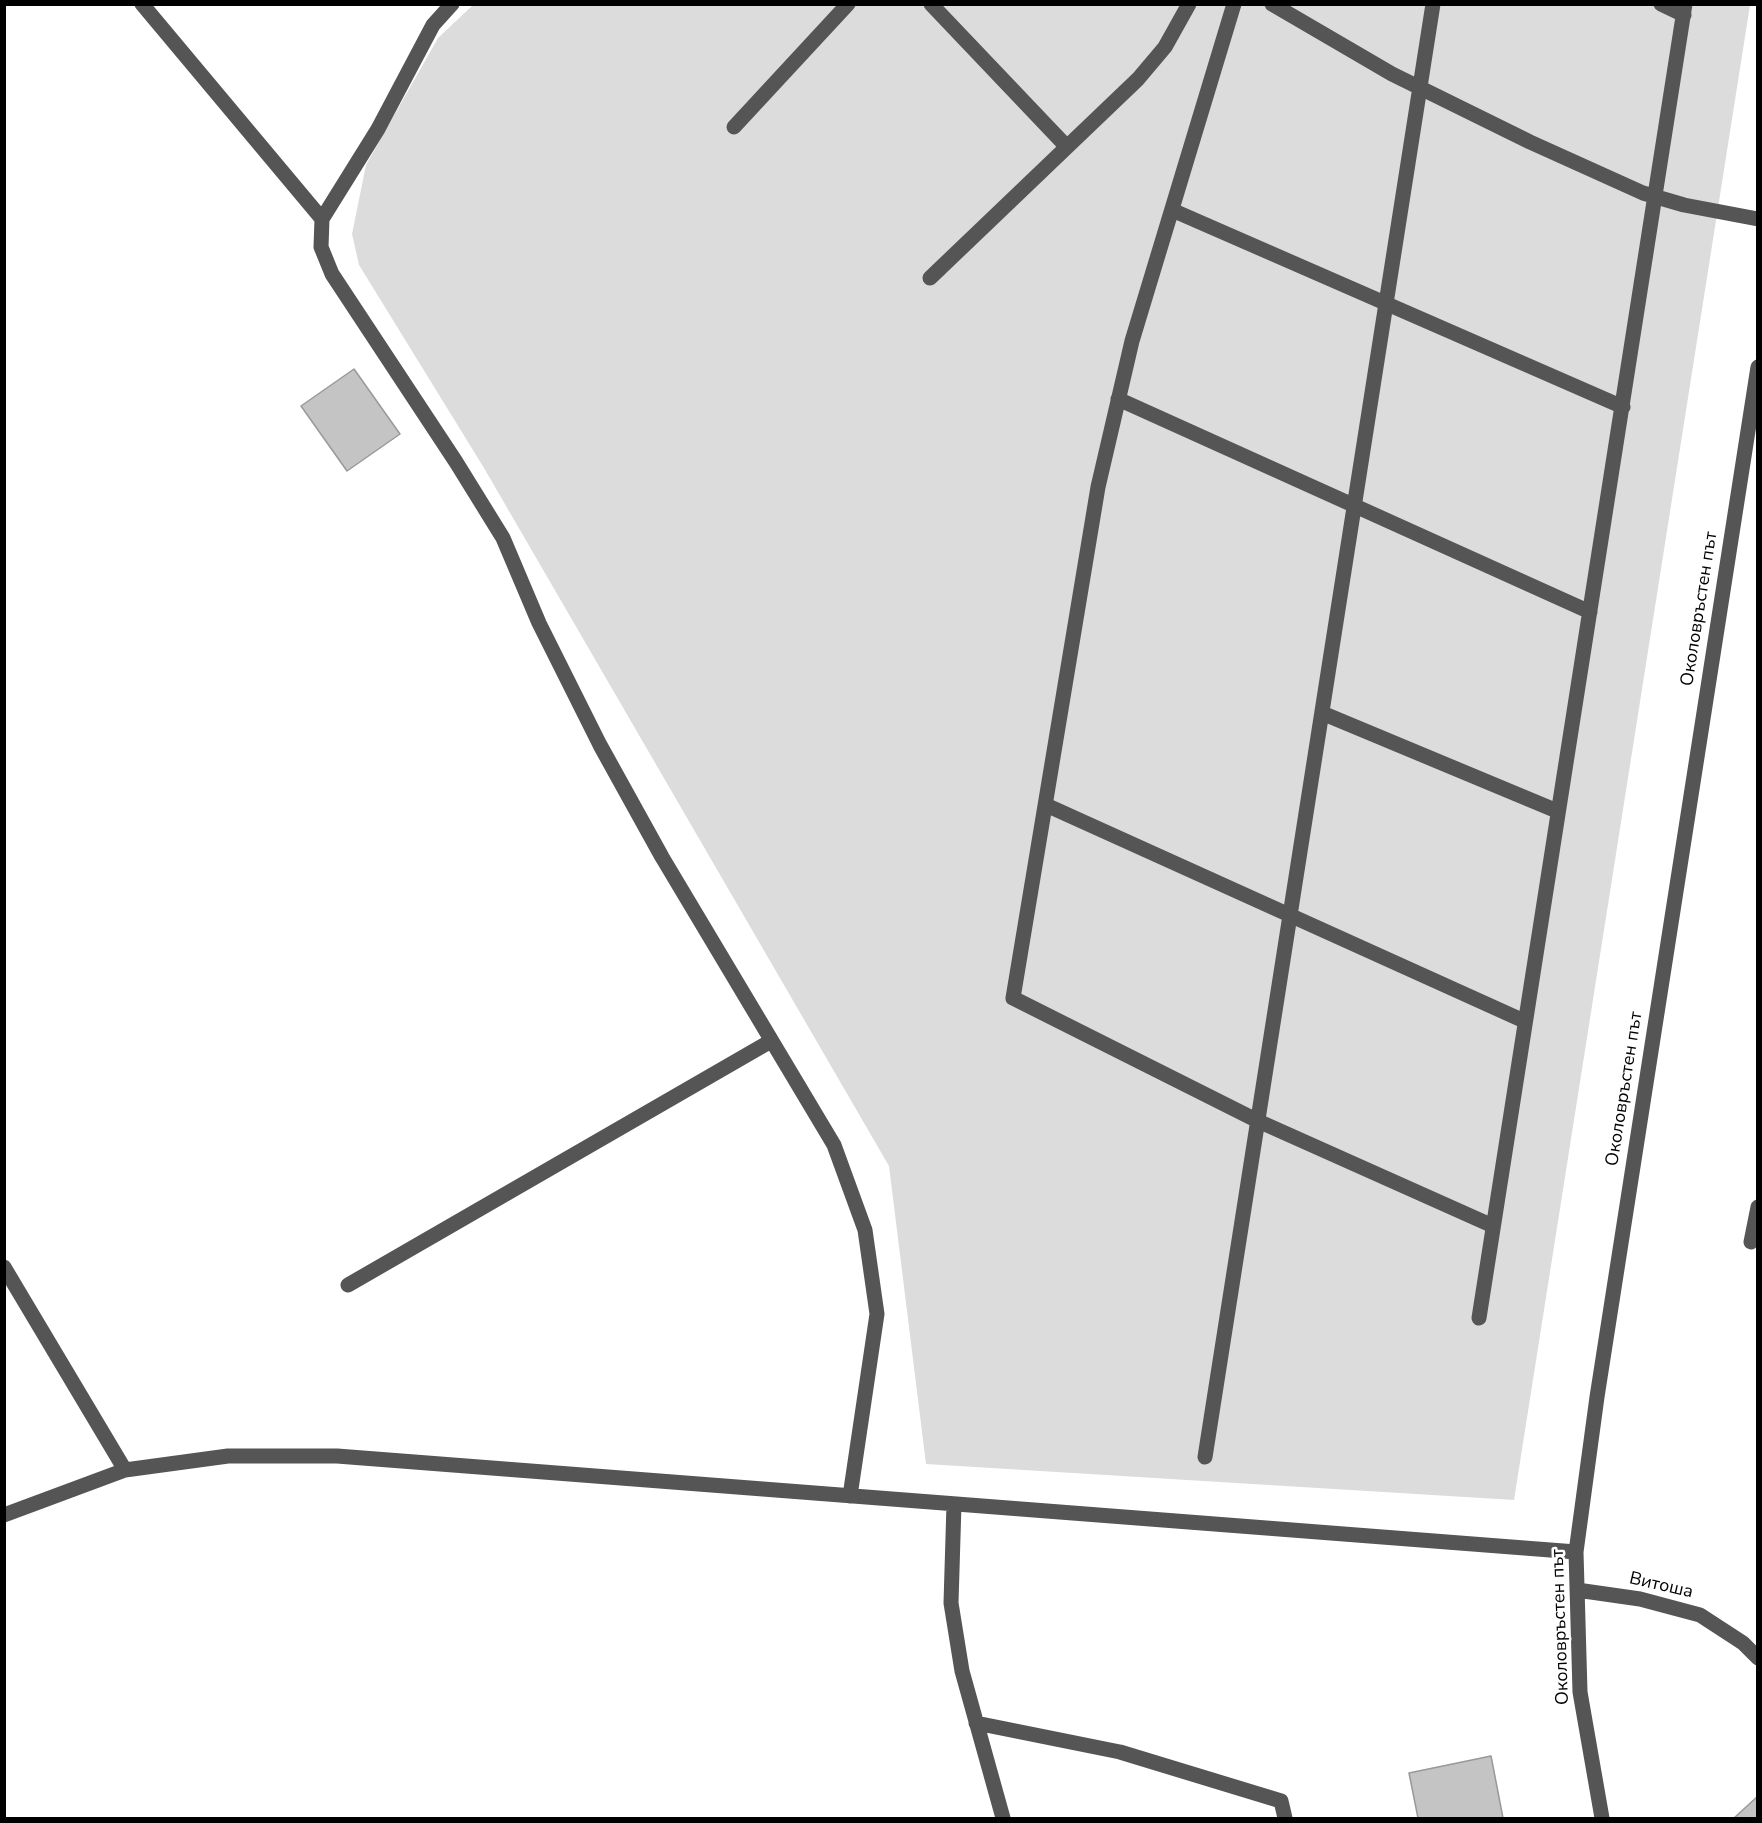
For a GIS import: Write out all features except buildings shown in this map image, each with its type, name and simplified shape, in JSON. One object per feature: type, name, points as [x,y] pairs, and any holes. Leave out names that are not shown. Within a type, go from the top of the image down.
[{"type":"street","points":[[142,4],[322,219]]},
{"type":"street","points":[[452,4],[433,25],[378,129],[322,219],[321,247],[332,274],[456,462],[502,538],[538,623],[600,745],[662,857],[834,1145],[865,1230],[877,1314],[850,1496]]},
{"type":"street","points":[[734,127],[848,4]]},
{"type":"street","points":[[931,4],[1067,147]]},
{"type":"street","points":[[930,278],[1152,63],[1165,47],[1189,4]]},
{"type":"street","points":[[1234,4],[1132,341],[1098,487],[1013,998],[1258,1121],[1493,1226]]},
{"type":"street","points":[[1272,4],[1420,88],[1530,142],[1655,196],[1684,205],[1758,219]]},
{"type":"street","points":[[1205,1457],[1433,4]]},
{"type":"street","points":[[1479,1318],[1684,10],[1661,4]]},
{"type":"street","points":[[1172,210],[1623,407]]},
{"type":"street","name":"Околовръстен път","points":[[1602,1818],[1580,1692],[1576,1551],[1598,1386],[1758,367]]},
{"type":"street","points":[[1118,399],[1590,612]]},
{"type":"street","points":[[1322,713],[1557,811]]},
{"type":"street","points":[[1046,805],[1524,1021]]},
{"type":"street","points":[[348,1285],[771,1041]]},
{"type":"street","points":[[1751,1242],[1758,1207]]},
{"type":"street","points":[[4,1267],[125,1470]]},
{"type":"street","points":[[4,1515],[125,1470],[228,1456],[337,1456],[1576,1551]]},
{"type":"street","points":[[954,1504],[951,1604],[962,1671],[1003,1818]]},
{"type":"street","name":"Витоша","points":[[1577,1590],[1640,1599],[1700,1615],[1743,1643],[1758,1658]]},
{"type":"street","points":[[976,1724],[1120,1752],[1281,1801],[1285,1818]]},
{"type":"shaded area","points":[[473,5],[1750,5],[1514,1500],[926,1464],[889,1166],[484,468],[359,265],[352,234],[366,165],[438,38]]}]
